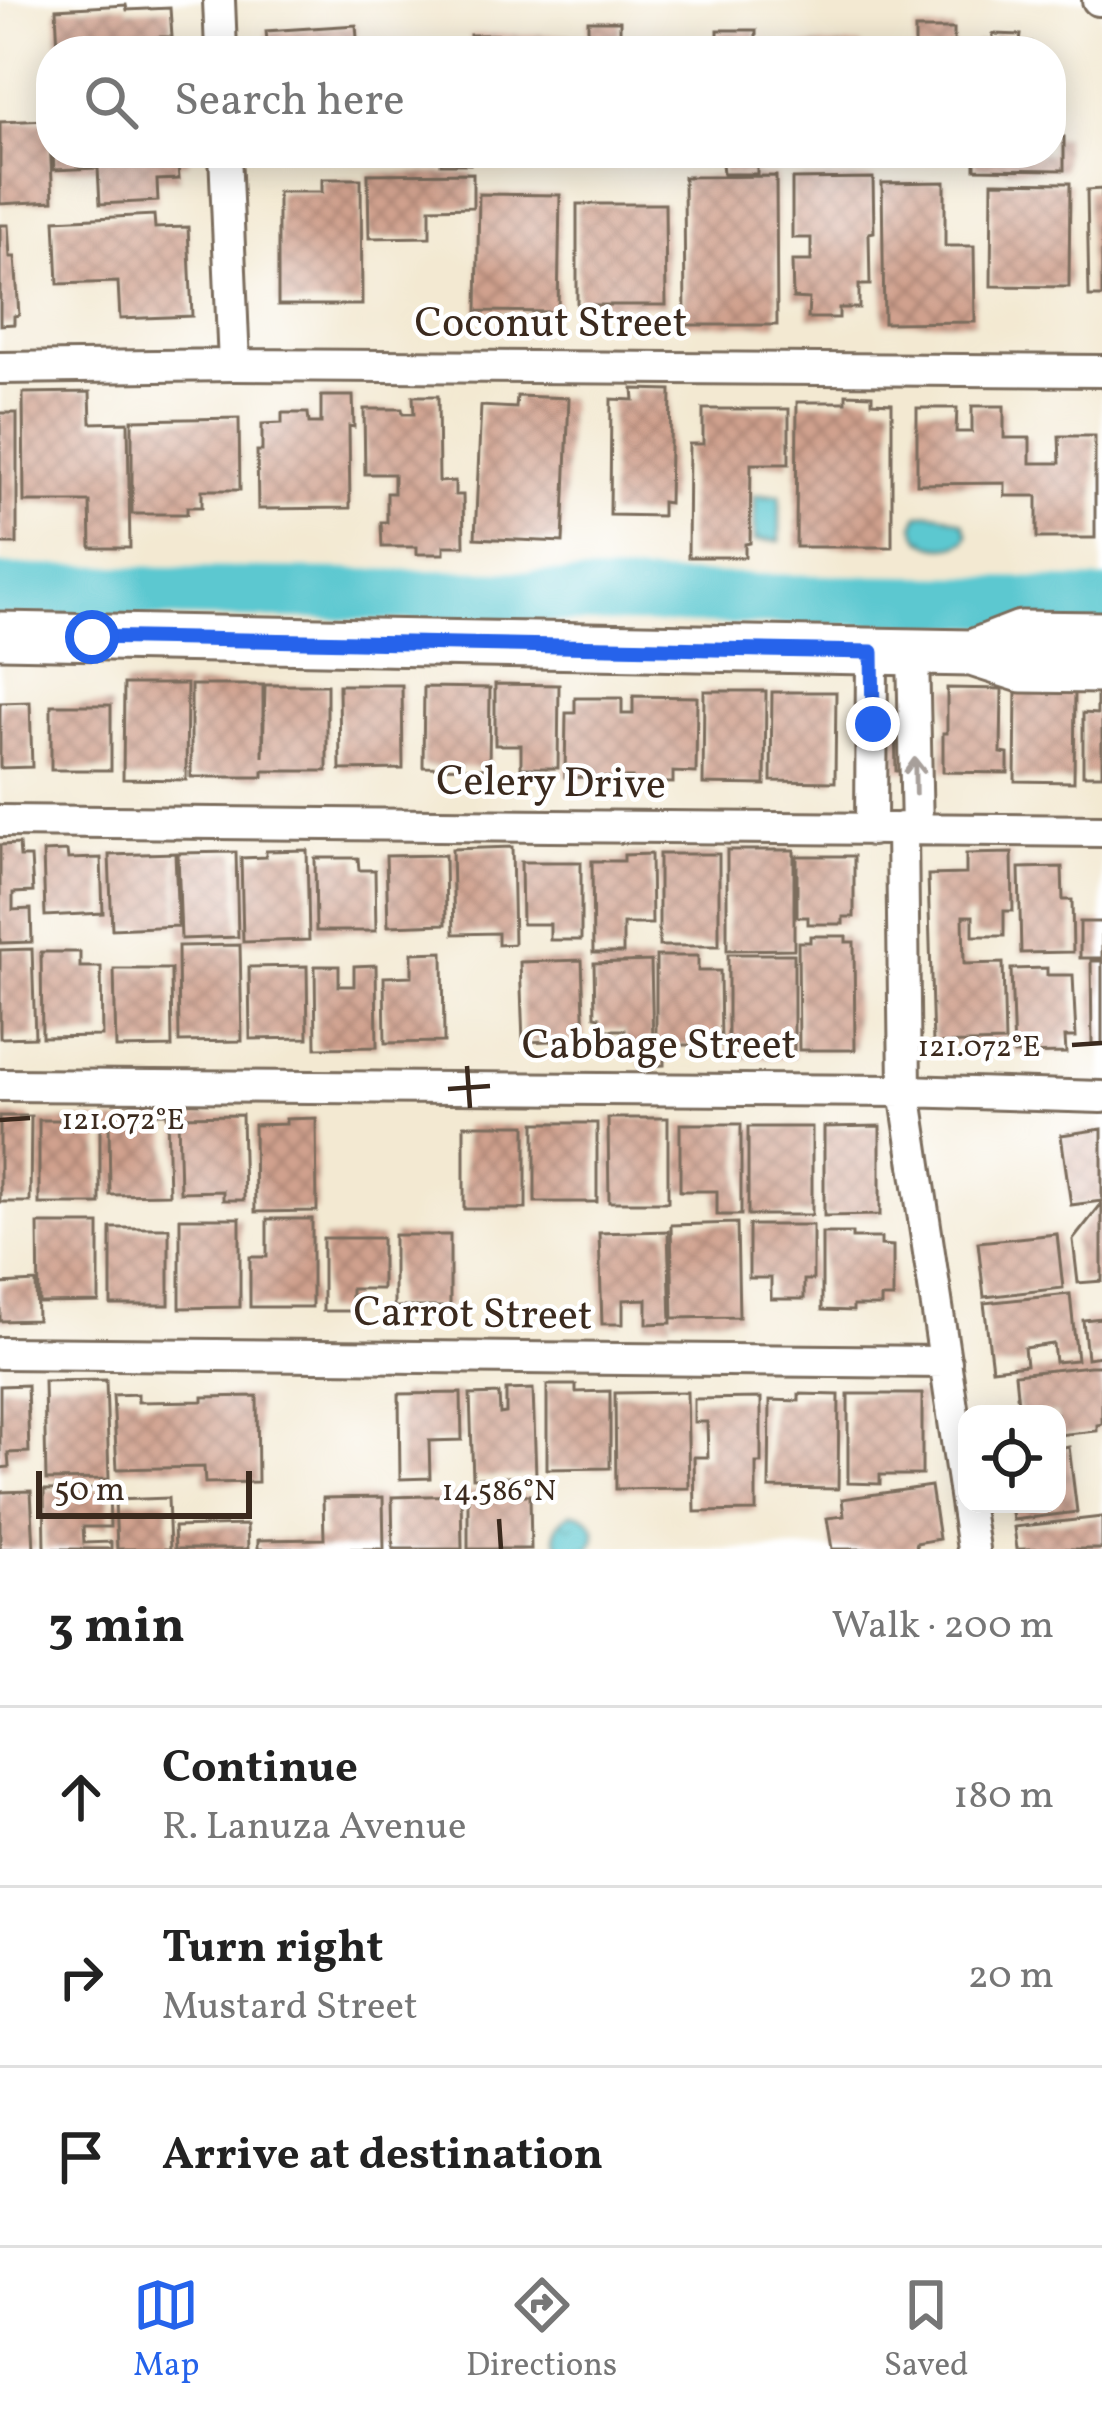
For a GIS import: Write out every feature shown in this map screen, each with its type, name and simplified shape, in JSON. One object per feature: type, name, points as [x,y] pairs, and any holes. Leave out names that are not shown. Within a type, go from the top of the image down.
[{"type":"main road","points":[[972,653],[1021,634],[1102,635]]},
{"type":"main road","points":[[0,635],[972,653],[1022,669],[1102,670]]},
{"type":"street","points":[[219,0],[220,36]]},
{"type":"street","points":[[226,168],[234,365]]},
{"type":"street","name":"Coconut Street","points":[[0,368],[1102,370]]},
{"type":"street","points":[[893,653],[909,828],[905,1091],[973,1549]]},
{"type":"street","points":[[871,830],[874,716],[893,653]]},
{"type":"street","name":"Celery Drive","points":[[0,821],[1102,831]]},
{"type":"street","name":"Cabbage Street","points":[[0,1084],[905,1091],[1102,1097]]},
{"type":"street","name":"Carrot Street","points":[[0,1353],[946,1362]]},
{"type":"water","points":[[755,495],[780,495],[780,541],[755,541]]},
{"type":"water","points":[[919,515],[963,522],[968,535],[965,541],[942,547],[922,539],[914,525]]},
{"type":"water","points":[[572,1513],[593,1525],[595,1536],[589,1549],[562,1549],[558,1544],[557,1529]]},
{"type":"building","points":[[170,8],[172,36],[57,36],[56,9]]},
{"type":"building","points":[[588,21],[620,21],[620,36],[588,36]]},
{"type":"building","points":[[356,25],[357,36],[266,36],[266,31]]},
{"type":"building","points":[[915,29],[954,29],[954,36],[915,36]]},
{"type":"building","points":[[718,30],[756,30],[756,36],[718,36]]},
{"type":"building","points":[[585,34],[585,36],[470,36]]},
{"type":"building","points":[[36,121],[36,168],[51,168],[53,201],[0,204],[0,122]]},
{"type":"building","points":[[98,168],[178,168],[179,179],[157,180],[158,201],[100,204]]},
{"type":"building","points":[[722,168],[757,168],[757,174],[723,174]]},
{"type":"building","points":[[1064,168],[1064,170],[975,169]]},
{"type":"building","points":[[473,173],[473,207],[430,208],[430,237],[369,238],[368,174]]},
{"type":"building","points":[[776,176],[777,325],[685,325],[684,177]]},
{"type":"building","points":[[873,178],[870,285],[859,285],[859,308],[839,308],[839,318],[808,318],[809,299],[793,298],[792,261],[811,261],[811,238],[792,238],[792,179]]},
{"type":"building","points":[[322,179],[361,179],[362,305],[278,305],[278,192],[322,192]]},
{"type":"building","points":[[945,182],[945,246],[974,246],[975,322],[884,323],[882,183]]},
{"type":"building","points":[[992,182],[1070,183],[1069,287],[991,286]]},
{"type":"building","points":[[1102,189],[1102,297],[1089,297],[1087,190]]},
{"type":"building","points":[[479,194],[560,195],[558,312],[477,311]]},
{"type":"building","points":[[577,204],[665,204],[666,305],[577,305]]},
{"type":"building","points":[[154,215],[155,228],[188,227],[192,316],[120,319],[118,282],[58,284],[55,220]]},
{"type":"building","points":[[0,225],[8,225],[10,257],[15,257],[19,315],[14,316],[14,324],[0,325]]},
{"type":"building","points":[[633,389],[671,390],[669,503],[662,502],[662,516],[610,515],[611,399],[634,400]]},
{"type":"building","points":[[90,392],[91,423],[128,422],[130,548],[91,548],[90,502],[24,502],[23,393]]},
{"type":"building","points":[[846,394],[872,395],[872,402],[892,403],[892,547],[796,547],[797,402],[846,402]]},
{"type":"building","points":[[321,396],[353,396],[350,508],[258,509],[257,451],[262,451],[262,424],[282,423],[282,413],[308,413],[309,423],[321,423]]},
{"type":"building","points":[[413,396],[438,396],[439,482],[455,481],[455,495],[463,495],[464,546],[444,546],[444,554],[417,554],[417,547],[382,547],[381,522],[387,522],[387,493],[394,493],[394,474],[365,474],[364,409],[402,409],[403,414],[414,414]]},
{"type":"building","points":[[517,396],[569,398],[563,542],[475,538],[481,406],[516,408]]},
{"type":"building","points":[[972,406],[1004,406],[1004,438],[1030,438],[1030,463],[1060,463],[1059,436],[1095,436],[1095,538],[1037,538],[1037,496],[1005,496],[1005,483],[917,484],[917,408],[957,408],[956,432],[972,432]]},
{"type":"building","points":[[703,409],[789,409],[789,464],[751,464],[750,543],[745,544],[745,557],[688,557],[689,444],[703,444]]},
{"type":"building","points":[[0,413],[17,413],[17,544],[0,544]]},
{"type":"building","points":[[239,418],[240,490],[202,490],[202,507],[187,507],[187,514],[132,514],[132,420]]},
{"type":"building","points":[[124,684],[187,684],[186,780],[123,779]]},
{"type":"building","points":[[495,684],[559,685],[558,768],[521,768],[521,745],[495,745]]},
{"type":"building","points":[[191,685],[263,685],[263,757],[265,685],[327,685],[327,771],[191,777]]},
{"type":"building","points":[[339,685],[402,685],[403,769],[340,770]]},
{"type":"building","points":[[424,687],[490,688],[489,768],[423,767]]},
{"type":"building","points":[[947,688],[1002,689],[1001,753],[1008,754],[1008,773],[943,772]]},
{"type":"building","points":[[1016,689],[1075,690],[1074,782],[1015,781]]},
{"type":"building","points":[[1097,690],[1102,690],[1102,775],[1083,775],[1083,713],[1097,714]]},
{"type":"building","points":[[704,691],[766,691],[765,785],[703,784]]},
{"type":"building","points":[[772,692],[836,692],[835,782],[771,781]]},
{"type":"building","points":[[633,696],[697,697],[696,773],[673,772],[673,783],[565,777],[566,713],[575,713],[575,698],[622,698],[622,714],[633,714]]},
{"type":"building","points":[[30,702],[32,767],[0,768],[0,703]]},
{"type":"building","points":[[51,705],[111,705],[111,770],[51,770]]},
{"type":"building","points":[[908,719],[909,771],[896,771],[895,720]]},
{"type":"building","points":[[19,844],[20,857],[31,857],[33,892],[13,893],[13,910],[31,909],[32,942],[0,943],[0,845]]},
{"type":"building","points":[[512,847],[514,944],[498,945],[498,933],[454,934],[452,849]]},
{"type":"building","points":[[307,850],[309,940],[243,942],[241,858],[266,857],[266,851]]},
{"type":"building","points":[[727,850],[794,850],[794,949],[727,950]]},
{"type":"building","points":[[67,851],[68,859],[101,858],[103,913],[45,916],[43,852]]},
{"type":"building","points":[[236,852],[238,937],[181,939],[178,853]]},
{"type":"building","points":[[175,853],[178,926],[112,929],[109,855]]},
{"type":"building","points":[[1012,853],[1013,911],[1004,911],[1004,936],[973,936],[973,916],[963,916],[964,964],[1003,963],[1005,1042],[933,1044],[928,875],[966,874],[966,854]]},
{"type":"building","points":[[651,854],[652,924],[623,924],[623,953],[593,953],[592,861],[624,861],[624,855]]},
{"type":"building","points":[[659,854],[719,854],[719,946],[659,946]]},
{"type":"building","points":[[445,855],[446,924],[388,926],[386,856]]},
{"type":"building","points":[[797,856],[854,856],[854,917],[843,917],[843,924],[808,924],[808,917],[797,917]]},
{"type":"building","points":[[315,858],[358,858],[359,870],[375,870],[376,931],[316,931]]},
{"type":"building","points":[[521,862],[581,862],[581,940],[550,940],[550,924],[522,924]]},
{"type":"building","points":[[1062,867],[1063,900],[1072,900],[1073,952],[1021,953],[1019,868]]},
{"type":"building","points":[[1080,922],[1102,922],[1102,958],[1080,958]]},
{"type":"building","points":[[810,936],[846,936],[846,942],[854,942],[855,1050],[799,1050],[798,942],[810,942]]},
{"type":"building","points":[[240,945],[242,1041],[179,1042],[178,946]]},
{"type":"building","points":[[32,949],[35,1037],[0,1038],[0,950]]},
{"type":"building","points":[[41,952],[80,952],[80,967],[101,967],[102,1036],[42,1037]]},
{"type":"building","points":[[443,952],[444,1042],[385,1043],[384,977],[412,976],[412,953]]},
{"type":"building","points":[[728,954],[794,954],[794,1058],[728,1058]]},
{"type":"building","points":[[656,956],[698,956],[698,971],[720,971],[721,1045],[664,1045],[664,1065],[640,1066],[640,1049],[625,1050],[625,1030],[600,1030],[600,1017],[595,1016],[594,963],[651,961],[656,1047]]},
{"type":"building","points":[[582,960],[585,1040],[523,1042],[520,962]]},
{"type":"building","points":[[1091,961],[1102,961],[1102,1044],[1092,1044]]},
{"type":"building","points":[[376,965],[377,1047],[316,1048],[315,966],[339,966],[339,986],[354,986],[354,966]]},
{"type":"building","points":[[307,966],[308,1038],[250,1039],[249,967]]},
{"type":"building","points":[[1047,968],[1047,975],[1073,975],[1076,1037],[1065,1037],[1066,1053],[1014,1054],[1011,969]]},
{"type":"building","points":[[114,969],[171,969],[172,1047],[116,1048]]},
{"type":"building","points":[[140,1113],[167,1113],[169,1194],[110,1195],[109,1121],[140,1121]]},
{"type":"building","points":[[242,1115],[244,1200],[223,1200],[223,1191],[180,1192],[178,1116]]},
{"type":"building","points":[[0,1116],[31,1116],[30,1202],[0,1202]]},
{"type":"building","points":[[316,1118],[317,1211],[255,1212],[254,1125]]},
{"type":"building","points":[[608,1118],[668,1118],[668,1202],[609,1202]]},
{"type":"building","points":[[39,1120],[100,1120],[100,1204],[39,1204]]},
{"type":"building","points":[[535,1123],[597,1123],[597,1202],[535,1202]]},
{"type":"building","points":[[680,1124],[741,1124],[741,1215],[717,1215],[717,1191],[680,1191]]},
{"type":"building","points":[[464,1125],[526,1125],[526,1209],[464,1209]]},
{"type":"building","points":[[880,1126],[880,1215],[824,1216],[824,1127]]},
{"type":"building","points":[[748,1127],[812,1127],[812,1215],[748,1215]]},
{"type":"building","points":[[1102,1129],[1102,1201],[1071,1205],[1061,1135]]},
{"type":"building","points":[[1102,1203],[1102,1281],[1078,1283],[1073,1240]]},
{"type":"building","points":[[180,1218],[240,1218],[240,1307],[180,1308]]},
{"type":"building","points":[[267,1219],[312,1219],[312,1307],[250,1307],[250,1257],[267,1257]]},
{"type":"building","points":[[737,1223],[739,1317],[673,1318],[671,1225]]},
{"type":"building","points":[[38,1224],[99,1224],[99,1302],[39,1303]]},
{"type":"building","points":[[749,1225],[813,1225],[813,1280],[804,1280],[804,1299],[771,1299],[771,1278],[749,1278]]},
{"type":"building","points":[[111,1228],[169,1228],[169,1305],[111,1305]]},
{"type":"building","points":[[668,1231],[671,1323],[647,1324],[647,1299],[623,1300],[623,1324],[602,1324],[599,1233]]},
{"type":"building","points":[[822,1233],[881,1238],[881,1245],[893,1246],[893,1298],[881,1298],[881,1306],[853,1306],[853,1311],[822,1310]]},
{"type":"building","points":[[1057,1234],[1063,1288],[984,1297],[978,1242]]},
{"type":"building","points":[[394,1235],[450,1235],[450,1307],[394,1307]]},
{"type":"building","points":[[323,1238],[382,1238],[382,1289],[351,1289],[351,1311],[323,1311]]},
{"type":"building","points":[[36,1282],[37,1320],[0,1321],[0,1284]]},
{"type":"building","points":[[1070,1294],[1077,1360],[1055,1362],[1053,1344],[1024,1348],[1026,1365],[992,1369],[984,1303]]},
{"type":"building","points":[[1102,1318],[1102,1356],[1087,1358],[1083,1320]]},
{"type":"building","points":[[1102,1366],[1102,1424],[1097,1431],[1066,1434],[1066,1405],[1018,1405],[1015,1374]]},
{"type":"building","points":[[106,1380],[109,1479],[46,1480],[44,1381]]},
{"type":"building","points":[[27,1385],[29,1452],[8,1453],[9,1467],[0,1468],[0,1386]]},
{"type":"building","points":[[547,1385],[576,1385],[576,1392],[610,1391],[610,1468],[547,1469]]},
{"type":"building","points":[[533,1389],[536,1476],[473,1478],[470,1395],[499,1394],[500,1414],[506,1413],[506,1390]]},
{"type":"building","points":[[687,1392],[689,1488],[616,1489],[615,1393]]},
{"type":"building","points":[[461,1393],[462,1440],[429,1441],[430,1478],[400,1479],[399,1394]]},
{"type":"building","points":[[138,1394],[138,1402],[257,1396],[258,1482],[205,1483],[204,1467],[117,1469],[113,1395]]},
{"type":"building","points":[[799,1394],[839,1395],[838,1489],[769,1488],[770,1400],[799,1401]]},
{"type":"building","points":[[848,1394],[922,1394],[922,1475],[880,1475],[880,1484],[848,1483]]},
{"type":"building","points":[[761,1398],[756,1511],[695,1512],[694,1457],[708,1457],[707,1422],[694,1422],[694,1399]]},
{"type":"building","points":[[1066,1448],[1077,1512],[1013,1520],[1012,1513],[1066,1513]]},
{"type":"building","points":[[931,1486],[939,1539],[916,1543],[917,1549],[832,1549],[827,1518],[844,1516],[842,1499]]},
{"type":"building","points":[[109,1489],[110,1527],[83,1527],[84,1543],[111,1542],[111,1549],[45,1549],[44,1490]]},
{"type":"building","points":[[31,1491],[34,1549],[0,1549],[0,1492]]},
{"type":"building","points":[[468,1491],[530,1495],[531,1549],[468,1549]]},
{"type":"building","points":[[461,1495],[462,1549],[393,1549],[392,1497]]},
{"type":"building","points":[[383,1497],[384,1549],[258,1549],[258,1540],[324,1539],[323,1498]]},
{"type":"building","points":[[168,1498],[170,1549],[117,1549],[115,1500]]},
{"type":"building","points":[[1102,1517],[1102,1549],[1017,1549],[1014,1527]]},
{"type":"building","points":[[247,1525],[248,1549],[175,1549],[174,1527]]},
{"type":"waterway","points":[[0,590],[1102,604]]},
{"type":"route","points":[[92,637],[872,652],[873,724]]}]
